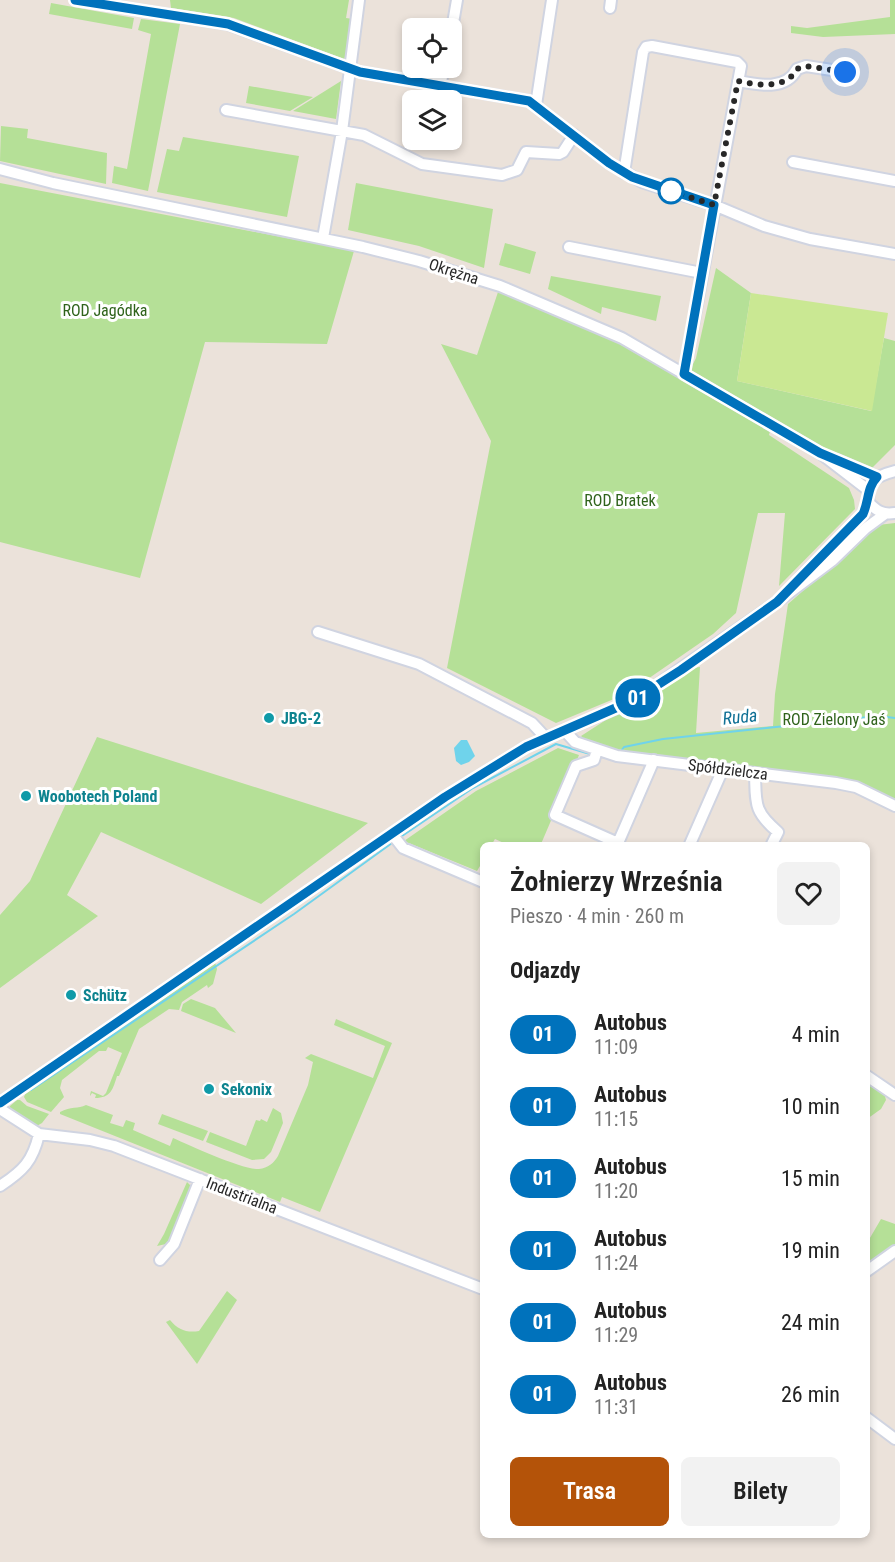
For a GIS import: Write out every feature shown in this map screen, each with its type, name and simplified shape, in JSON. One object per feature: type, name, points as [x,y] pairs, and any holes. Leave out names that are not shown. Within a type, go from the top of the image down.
[{"type":"street","points":[[76,0],[228,24],[371,74],[529,101],[624,173],[642,182],[810,239],[895,254]]},
{"type":"street","points":[[323,238],[342,131],[359,0]]},
{"type":"street","points":[[454,18],[457,0]]},
{"type":"street","points":[[536,105],[552,0]]},
{"type":"street","points":[[624,173],[643,52],[646,47],[737,62],[741,66],[684,374]]},
{"type":"street","points":[[738,81],[758,85],[787,81],[792,78],[797,69],[806,66],[845,72]]},
{"type":"street","points":[[440,86],[442,78]]},
{"type":"street","points":[[226,110],[363,135],[422,164],[502,175],[509,175],[517,170],[526,152],[559,154],[563,152],[574,135]]},
{"type":"street","points":[[793,162],[895,181]]},
{"type":"street","name":"Okrężna","points":[[0,169],[53,183],[323,238],[420,261],[506,288],[622,339],[820,453],[877,477]]},
{"type":"street","name":"Okrężna","points":[[0,177],[53,183]]},
{"type":"street","points":[[569,247],[702,273]]},
{"type":"street","name":"Okrężna","points":[[820,453],[868,490]]},
{"type":"street","points":[[777,602],[863,514],[868,502],[868,490],[877,477],[895,470]]},
{"type":"street","points":[[868,502],[879,512],[890,513]]},
{"type":"street","points":[[0,1103],[499,762],[546,738],[634,700],[777,602],[833,560],[866,528],[890,513]]},
{"type":"street","points":[[318,632],[420,664],[532,723],[546,738]]},
{"type":"street","name":"Spółdzielcza","points":[[564,730],[575,742],[617,756],[836,783],[856,787],[895,806]]},
{"type":"street","points":[[597,750],[594,760],[576,766],[555,815],[616,842]]},
{"type":"street","points":[[618,842],[654,760]]},
{"type":"street","points":[[691,842],[723,769]]},
{"type":"street","points":[[755,772],[756,805],[763,820],[778,832],[773,842]]},
{"type":"street","points":[[392,834],[404,848],[480,881]]},
{"type":"street","points":[[870,1078],[895,1095]]},
{"type":"street","name":"Industrialna","points":[[0,1109],[39,1134],[90,1140],[114,1146],[480,1288]]},
{"type":"street","points":[[0,1186],[23,1170],[32,1159],[39,1134]]},
{"type":"street","points":[[160,1260],[174,1244],[200,1179]]},
{"type":"street","points":[[870,1269],[895,1251]]},
{"type":"street","points":[[870,1420],[895,1439]]},
{"type":"green space","points":[[170,0],[349,0],[346,18],[353,19],[347,54],[344,59],[234,18],[171,8]]},
{"type":"green space","points":[[890,0],[895,0],[895,34],[823,37],[791,33],[791,26],[807,28],[890,17]]},
{"type":"green space","points":[[51,3],[134,18],[132,29],[49,14]]},
{"type":"green space","points":[[141,19],[180,24],[148,191],[112,183],[114,166],[127,169],[151,34],[138,30]]},
{"type":"green space","points":[[341,81],[336,119],[293,111]]},
{"type":"green space","points":[[249,86],[313,97],[290,111],[246,103]]},
{"type":"green space","points":[[1,126],[28,129],[27,138],[107,153],[106,184],[0,161]]},
{"type":"green space","points":[[183,137],[299,156],[287,217],[157,192],[167,149],[179,151]]},
{"type":"green space","name":"ROD Jagódka","points":[[0,183],[354,251],[327,344],[205,342],[140,578],[0,542]]},
{"type":"green space","points":[[356,183],[493,209],[484,268],[419,246],[348,230]]},
{"type":"green space","points":[[505,243],[536,252],[530,274],[499,265]]},
{"type":"green space","points":[[716,268],[751,293],[737,381],[871,411],[884,338],[895,341],[895,445],[872,468],[820,446],[690,370],[696,358]]},
{"type":"green space","points":[[551,276],[661,296],[656,321],[602,307],[601,314],[548,289]]},
{"type":"green space","name":"ROD Bratek","points":[[500,286],[622,338],[772,424],[769,435],[849,488],[854,500],[855,509],[779,586],[785,513],[758,513],[736,613],[713,634],[626,694],[556,723],[447,668],[491,441],[441,344],[477,355]]},
{"type":"green space","points":[[751,293],[888,313],[872,411],[737,381]]},
{"type":"green space","name":"ROD Zielony Jaś","points":[[895,523],[895,804],[870,789],[618,753],[587,742],[581,736],[685,669],[700,667],[696,733],[773,726],[775,694],[788,604],[878,525]]},
{"type":"green space","points":[[97,737],[368,823],[261,904],[101,832],[67,895],[98,916],[0,988],[0,915],[30,881]]},
{"type":"green space","points":[[558,748],[579,755],[542,842],[502,842],[495,839],[493,842],[480,842],[480,866],[477,871],[404,841],[476,791]]},
{"type":"green space","points":[[215,962],[217,969],[213,984],[208,988],[207,985],[182,1002],[179,1010],[169,1009],[139,1029],[119,1076],[108,1094],[100,1098],[95,1098],[96,1095],[92,1093],[90,1096],[91,1091],[103,1096],[106,1093],[122,1053],[108,1047],[106,1051],[99,1051],[62,1080],[60,1088],[64,1097],[51,1112],[27,1102],[24,1097],[26,1092]]},
{"type":"green space","points":[[191,999],[215,1008],[236,1033],[181,1011],[183,1004]]},
{"type":"green space","points":[[336,1019],[392,1043],[320,1212],[282,1197],[280,1202],[60,1114],[64,1110],[86,1105],[113,1115],[110,1123],[123,1127],[126,1120],[135,1123],[133,1130],[170,1146],[173,1138],[241,1166],[265,1168],[278,1156],[308,1085],[313,1062],[305,1058],[311,1054],[373,1078],[385,1046],[334,1025]]},
{"type":"green space","points":[[870,1084],[884,1093],[886,1100],[881,1109],[870,1117]]},
{"type":"green space","points":[[17,1100],[49,1114],[42,1123],[35,1127],[9,1109]]},
{"type":"green space","points":[[273,1108],[281,1113],[283,1123],[271,1152],[264,1159],[252,1160],[206,1142],[210,1132],[246,1146],[256,1120],[261,1119],[267,1122]]},
{"type":"green space","points":[[162,1114],[208,1131],[203,1141],[158,1124]]},
{"type":"green space","points":[[187,1182],[191,1186],[190,1190],[172,1235],[166,1244],[157,1246],[164,1234]]},
{"type":"green space","points":[[881,1219],[895,1224],[895,1245],[870,1264],[870,1238]]},
{"type":"green space","points":[[227,1291],[237,1300],[197,1364],[166,1322],[170,1320],[187,1331],[199,1331]]},
{"type":"water","points":[[461,740],[467,740],[475,756],[469,762],[461,765],[456,761],[454,748]]},
{"type":"waterway","name":"Ruda","points":[[621,751],[624,747],[663,739],[878,716],[895,718]]},
{"type":"waterway","points":[[402,836],[473,788],[556,744],[590,754]]},
{"type":"waterway","points":[[31,1090],[294,914],[392,843]]},
{"type":"bus line","name":"01","points":[[0,1103],[499,762],[526,747],[634,700],[681,670],[777,602],[863,514],[868,502],[868,490],[877,477],[820,453],[684,374],[714,205],[632,177],[609,163],[529,101],[360,72],[228,24],[75,0]]},
{"type":"place","name":"JBG-2","points":[[269,718]]},
{"type":"place","name":"Woobotech Poland","points":[[26,796]]},
{"type":"place","name":"Schütz","points":[[71,995]]},
{"type":"place","name":"Sekonix","points":[[209,1089]]},
{"type":"route","points":[[671,191],[714,205],[738,81],[765,85],[787,81],[792,78],[797,69],[806,66],[845,72]]}]
